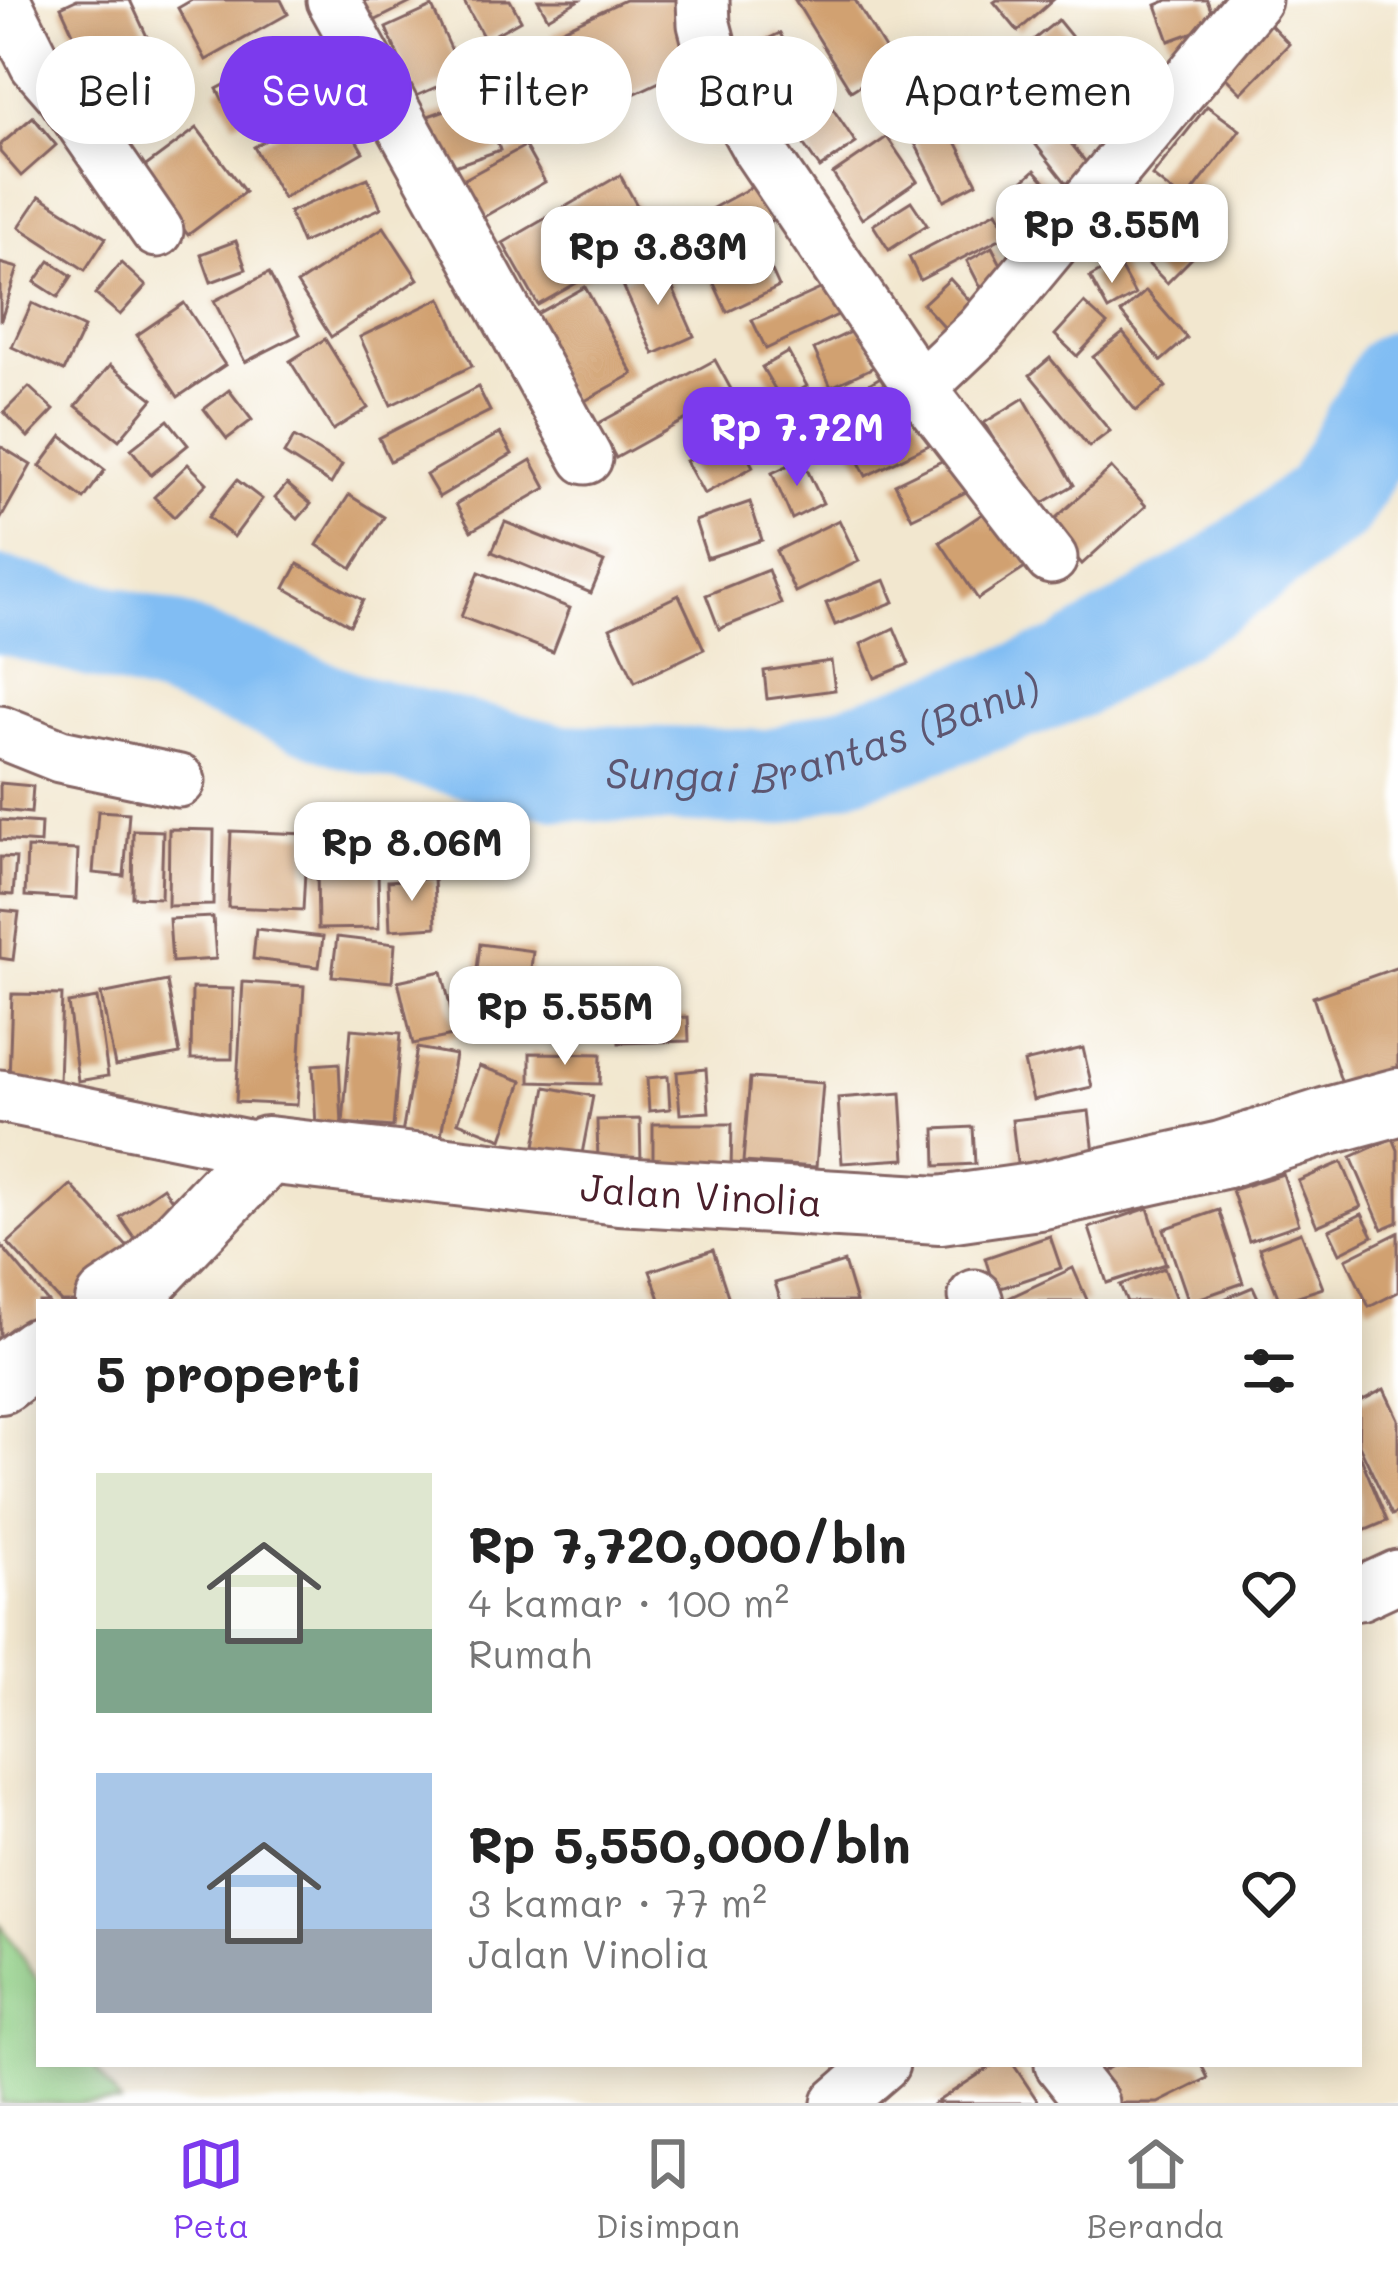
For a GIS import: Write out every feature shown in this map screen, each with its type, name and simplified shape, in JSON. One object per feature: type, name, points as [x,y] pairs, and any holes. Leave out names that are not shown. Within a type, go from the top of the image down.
[{"type":"street","points":[[4,0],[36,64],[64,95],[157,231]]},
{"type":"street","points":[[333,0],[586,458]]},
{"type":"street","points":[[703,0],[717,74],[759,150],[920,388],[1052,558]]},
{"type":"street","points":[[920,388],[981,330],[1255,0]]},
{"type":"street","points":[[0,731],[60,756],[179,781]]},
{"type":"street","name":"Jalan Vinolia","points":[[0,1096],[268,1150],[619,1191],[940,1210],[1038,1196],[1222,1154],[1398,1102]]},
{"type":"street","points":[[114,1299],[145,1278],[268,1150]]},
{"type":"street","points":[[0,1380],[36,1353]]},
{"type":"street","points":[[1362,1593],[1398,1576]]},
{"type":"street","points":[[838,2103],[880,2067]]},
{"type":"street","points":[[1063,2067],[1092,2103]]},
{"type":"green space","points":[[0,1924],[36,1978],[36,2067],[95,2067],[120,2103],[0,2103]]},
{"type":"building","points":[[76,0],[130,0],[147,36],[74,36],[61,7]]},
{"type":"building","points":[[192,0],[281,0],[288,14],[249,36],[219,36],[219,53],[206,60],[178,8]]},
{"type":"building","points":[[354,0],[416,0],[366,25]]},
{"type":"building","points":[[463,0],[510,0],[521,20],[492,36],[483,36]]},
{"type":"building","points":[[538,0],[579,0],[548,18]]},
{"type":"building","points":[[625,0],[678,0],[695,36],[656,36],[656,84],[632,95],[632,36],[552,34]]},
{"type":"building","points":[[795,0],[855,0],[877,36],[861,36],[861,85],[851,91],[837,68],[837,36],[817,36]]},
{"type":"building","points":[[1053,0],[1018,31],[994,2]]},
{"type":"building","points":[[1168,0],[1207,0],[1216,24],[1174,39],[1167,36],[1156,5]]},
{"type":"building","points":[[432,7],[445,36],[436,36],[436,87],[416,96],[412,36],[390,36],[386,28]]},
{"type":"building","points":[[1058,20],[1071,36],[1038,36]]},
{"type":"building","points":[[1267,21],[1289,44],[1241,93],[1218,70]]},
{"type":"building","points":[[1207,106],[1240,130],[1185,202],[1152,176]]},
{"type":"building","points":[[436,113],[436,144],[498,144],[500,150],[435,173],[417,120]]},
{"type":"building","points":[[837,115],[856,143],[820,168],[803,144],[837,144]]},
{"type":"building","points":[[33,117],[36,144],[56,145],[21,176],[0,152],[0,145]]},
{"type":"building","points":[[195,129],[245,192],[188,235],[139,171],[175,144],[195,144]]},
{"type":"building","points":[[358,144],[363,152],[283,198],[254,147]]},
{"type":"building","points":[[877,144],[892,144],[917,181],[862,219],[833,174]]},
{"type":"building","points":[[915,144],[957,144],[977,183],[944,200]]},
{"type":"building","points":[[1071,144],[1100,180],[1078,198],[1036,145]]},
{"type":"building","points":[[525,146],[545,182],[471,224],[450,187]]},
{"type":"building","points":[[1035,170],[1069,208],[1041,232],[1008,194]]},
{"type":"building","points":[[620,175],[655,238],[538,305],[503,243]]},
{"type":"building","points":[[368,178],[381,208],[302,243],[289,212]]},
{"type":"building","points":[[761,182],[780,216],[703,258],[685,223]]},
{"type":"building","points":[[40,196],[106,238],[85,270],[19,227]]},
{"type":"building","points":[[911,201],[927,225],[889,250],[873,225]]},
{"type":"building","points":[[997,211],[1009,234],[920,280],[909,257]]},
{"type":"building","points":[[1147,212],[1192,258],[1167,283],[1122,237]]},
{"type":"building","points":[[384,227],[418,279],[331,337],[297,284]]},
{"type":"building","points":[[236,241],[246,269],[211,282],[201,254]]},
{"type":"building","points":[[992,247],[1010,282],[985,296],[967,261]]},
{"type":"building","points":[[764,254],[779,287],[727,312],[712,279]]},
{"type":"building","points":[[50,261],[72,276],[58,297],[35,282]]},
{"type":"building","points":[[661,262],[694,336],[654,354],[621,281]]},
{"type":"building","points":[[1117,262],[1135,295],[1108,310],[1090,277]]},
{"type":"building","points":[[0,263],[18,268],[1,320],[0,320]]},
{"type":"building","points":[[121,263],[146,286],[120,315],[95,294]]},
{"type":"building","points":[[269,273],[300,334],[245,362],[214,301]]},
{"type":"building","points":[[950,279],[982,314],[955,339],[923,304]]},
{"type":"building","points":[[836,282],[848,310],[766,349],[752,320]]},
{"type":"building","points":[[585,287],[633,374],[574,407],[526,320]]},
{"type":"building","points":[[1146,291],[1187,338],[1161,361],[1121,313]]},
{"type":"building","points":[[441,298],[472,366],[391,405],[360,337]]},
{"type":"building","points":[[32,303],[84,328],[64,371],[12,347]]},
{"type":"building","points":[[184,303],[225,365],[178,397],[137,335]]},
{"type":"building","points":[[1084,303],[1107,324],[1077,356],[1055,335]]},
{"type":"building","points":[[861,327],[878,365],[831,387],[814,349]]},
{"type":"building","points":[[1123,333],[1166,387],[1136,411],[1093,357]]},
{"type":"building","points":[[325,339],[368,408],[333,430],[290,361]]},
{"type":"building","points":[[788,352],[807,386],[782,401],[762,367]]},
{"type":"building","points":[[1050,358],[1110,431],[1089,447],[1030,375]]},
{"type":"building","points":[[715,360],[733,393],[616,458],[597,424]]},
{"type":"building","points":[[110,365],[153,399],[119,440],[76,406]]},
{"type":"building","points":[[899,366],[914,393],[840,436],[825,410]]},
{"type":"building","points":[[29,387],[54,410],[28,437],[4,412]]},
{"type":"building","points":[[478,387],[490,411],[390,461],[379,438]]},
{"type":"building","points":[[229,390],[252,420],[227,439],[204,409]]},
{"type":"building","points":[[1024,398],[1074,485],[1034,508],[984,423]]},
{"type":"building","points":[[808,410],[823,439],[807,447],[792,418]]},
{"type":"building","points":[[916,415],[931,444],[866,476],[851,447]]},
{"type":"building","points":[[168,420],[188,445],[151,475],[131,449]]},
{"type":"building","points":[[500,433],[512,454],[439,497],[426,475]]},
{"type":"building","points":[[736,434],[753,467],[704,494],[686,461]]},
{"type":"building","points":[[62,436],[105,470],[84,499],[40,466]]},
{"type":"building","points":[[294,437],[342,465],[331,484],[284,454]]},
{"type":"building","points":[[0,446],[31,465],[0,520]]},
{"type":"building","points":[[952,456],[968,491],[912,518],[895,484]]},
{"type":"building","points":[[802,459],[823,503],[792,519],[772,473]]},
{"type":"building","points":[[531,460],[546,488],[471,531],[456,504]]},
{"type":"building","points":[[188,464],[207,483],[174,517],[154,497]]},
{"type":"building","points":[[1111,468],[1146,506],[1082,564],[1048,525]]},
{"type":"building","points":[[237,480],[262,499],[234,537],[208,517]]},
{"type":"building","points":[[287,484],[311,504],[298,519],[275,498]]},
{"type":"building","points":[[349,495],[384,517],[352,568],[317,545]]},
{"type":"building","points":[[750,502],[762,540],[707,558],[695,521]]},
{"type":"building","points":[[993,507],[1031,564],[978,599],[940,542]]},
{"type":"building","points":[[839,520],[859,561],[795,592],[776,551]]},
{"type":"building","points":[[505,522],[604,562],[591,593],[492,552]]},
{"type":"building","points":[[298,564],[363,600],[350,625],[285,588]]},
{"type":"building","points":[[768,570],[781,604],[719,629],[706,595]]},
{"type":"building","points":[[479,572],[570,608],[553,652],[461,617]]},
{"type":"building","points":[[885,580],[894,602],[835,625],[826,603]]},
{"type":"building","points":[[679,595],[704,649],[635,682],[610,628]]},
{"type":"building","points":[[894,628],[909,664],[875,678],[861,644]]},
{"type":"building","points":[[831,661],[835,690],[767,699],[764,671]]},
{"type":"building","points":[[0,783],[33,786],[31,813],[0,810]]},
{"type":"building","points":[[98,811],[129,813],[124,876],[93,873]]},
{"type":"building","points":[[0,820],[41,823],[40,843],[0,840]]},
{"type":"building","points":[[169,829],[214,830],[213,905],[168,906]]},
{"type":"building","points":[[133,830],[163,831],[161,898],[132,897]]},
{"type":"building","points":[[231,831],[307,834],[303,910],[228,907]]},
{"type":"building","points":[[27,848],[78,850],[76,899],[25,896]]},
{"type":"building","points":[[0,857],[16,858],[13,895],[0,894]]},
{"type":"building","points":[[378,866],[379,928],[318,929],[317,868]]},
{"type":"building","points":[[434,878],[436,927],[390,930],[388,881]]},
{"type":"building","points":[[0,910],[19,912],[13,960],[0,958]]},
{"type":"building","points":[[213,917],[216,959],[172,962],[169,919]]},
{"type":"building","points":[[256,929],[323,937],[319,967],[253,959]]},
{"type":"building","points":[[337,937],[395,944],[392,982],[332,976]]},
{"type":"building","points":[[480,944],[533,951],[529,986],[476,978]]},
{"type":"building","points":[[1398,967],[1398,1081],[1347,1099],[1313,997]]},
{"type":"building","points":[[442,971],[457,1035],[413,1044],[398,981]]},
{"type":"building","points":[[167,981],[180,1054],[115,1066],[101,994]]},
{"type":"building","points":[[243,982],[304,986],[297,1105],[236,1102]]},
{"type":"building","points":[[192,988],[233,989],[232,1059],[191,1059]]},
{"type":"building","points":[[489,989],[497,1025],[463,1032],[456,997]]},
{"type":"building","points":[[12,994],[62,995],[59,1082],[9,1081]]},
{"type":"building","points":[[614,995],[615,1015],[546,1021],[544,1001]]},
{"type":"building","points":[[97,998],[108,1076],[78,1081],[68,1003]]},
{"type":"building","points":[[688,1017],[689,1041],[619,1043],[618,1020]]},
{"type":"building","points":[[351,1029],[401,1033],[393,1127],[343,1123]]},
{"type":"building","points":[[417,1048],[455,1055],[440,1141],[402,1134]]},
{"type":"building","points":[[1083,1048],[1092,1087],[1033,1100],[1024,1062]]},
{"type":"building","points":[[530,1053],[601,1054],[600,1084],[530,1082]]},
{"type":"building","points":[[339,1063],[342,1125],[316,1127],[313,1065]]},
{"type":"building","points":[[479,1066],[522,1081],[502,1139],[458,1122]]},
{"type":"building","points":[[706,1069],[709,1112],[680,1114],[677,1072]]},
{"type":"building","points":[[668,1076],[670,1109],[649,1111],[647,1078]]},
{"type":"building","points":[[750,1078],[823,1083],[816,1167],[743,1162]]},
{"type":"building","points":[[546,1087],[593,1096],[581,1159],[534,1151]]},
{"type":"building","points":[[901,1093],[905,1159],[842,1163],[838,1098]]},
{"type":"building","points":[[1089,1111],[1096,1170],[1019,1180],[1012,1120]]},
{"type":"building","points":[[640,1119],[641,1162],[598,1164],[597,1120]]},
{"type":"building","points":[[653,1124],[732,1124],[731,1172],[653,1172]]},
{"type":"building","points":[[973,1127],[975,1164],[936,1166],[935,1129]]},
{"type":"building","points":[[1393,1138],[1398,1150],[1398,1222],[1382,1229],[1351,1157]]},
{"type":"building","points":[[1342,1162],[1361,1207],[1317,1226],[1298,1181]]},
{"type":"building","points":[[1283,1174],[1299,1224],[1249,1241],[1232,1190]]},
{"type":"building","points":[[71,1185],[131,1251],[78,1299],[58,1299],[8,1243]]},
{"type":"building","points":[[163,1187],[188,1223],[145,1253],[120,1217]]},
{"type":"building","points":[[1148,1208],[1166,1264],[1107,1283],[1089,1228]]},
{"type":"building","points":[[1219,1210],[1243,1283],[1188,1299],[1164,1229]]},
{"type":"building","points":[[1362,1214],[1373,1236],[1340,1253],[1329,1230]]},
{"type":"building","points":[[1301,1232],[1323,1288],[1279,1299],[1259,1248]]},
{"type":"building","points":[[1398,1233],[1398,1292],[1369,1307],[1346,1259]]},
{"type":"building","points":[[1050,1236],[1061,1268],[995,1290],[985,1258]]},
{"type":"building","points":[[0,1244],[46,1299],[36,1299],[36,1324],[0,1354]]},
{"type":"building","points":[[713,1250],[729,1299],[660,1299],[650,1271]]},
{"type":"building","points":[[844,1262],[855,1299],[780,1299],[775,1283]]},
{"type":"building","points":[[1073,1268],[1087,1299],[1006,1299]]},
{"type":"building","points":[[1164,1268],[1176,1299],[1126,1299],[1120,1285]]},
{"type":"building","points":[[1253,1287],[1259,1299],[1224,1299]]},
{"type":"building","points":[[1384,1389],[1398,1419],[1398,1512],[1392,1515],[1362,1451],[1362,1400]]},
{"type":"building","points":[[1362,1460],[1387,1521],[1362,1532]]},
{"type":"building","points":[[990,2067],[1015,2067],[1039,2103],[935,2103]]},
{"type":"building","points":[[1110,2067],[1202,2067],[1208,2078],[1158,2103],[1109,2103],[1095,2075]]},
{"type":"waterway","name":"Sungai Brantas (Banu)","points":[[0,605],[170,650],[351,721],[558,772],[771,778],[898,737],[1071,672],[1216,585],[1329,501],[1398,379]]}]
